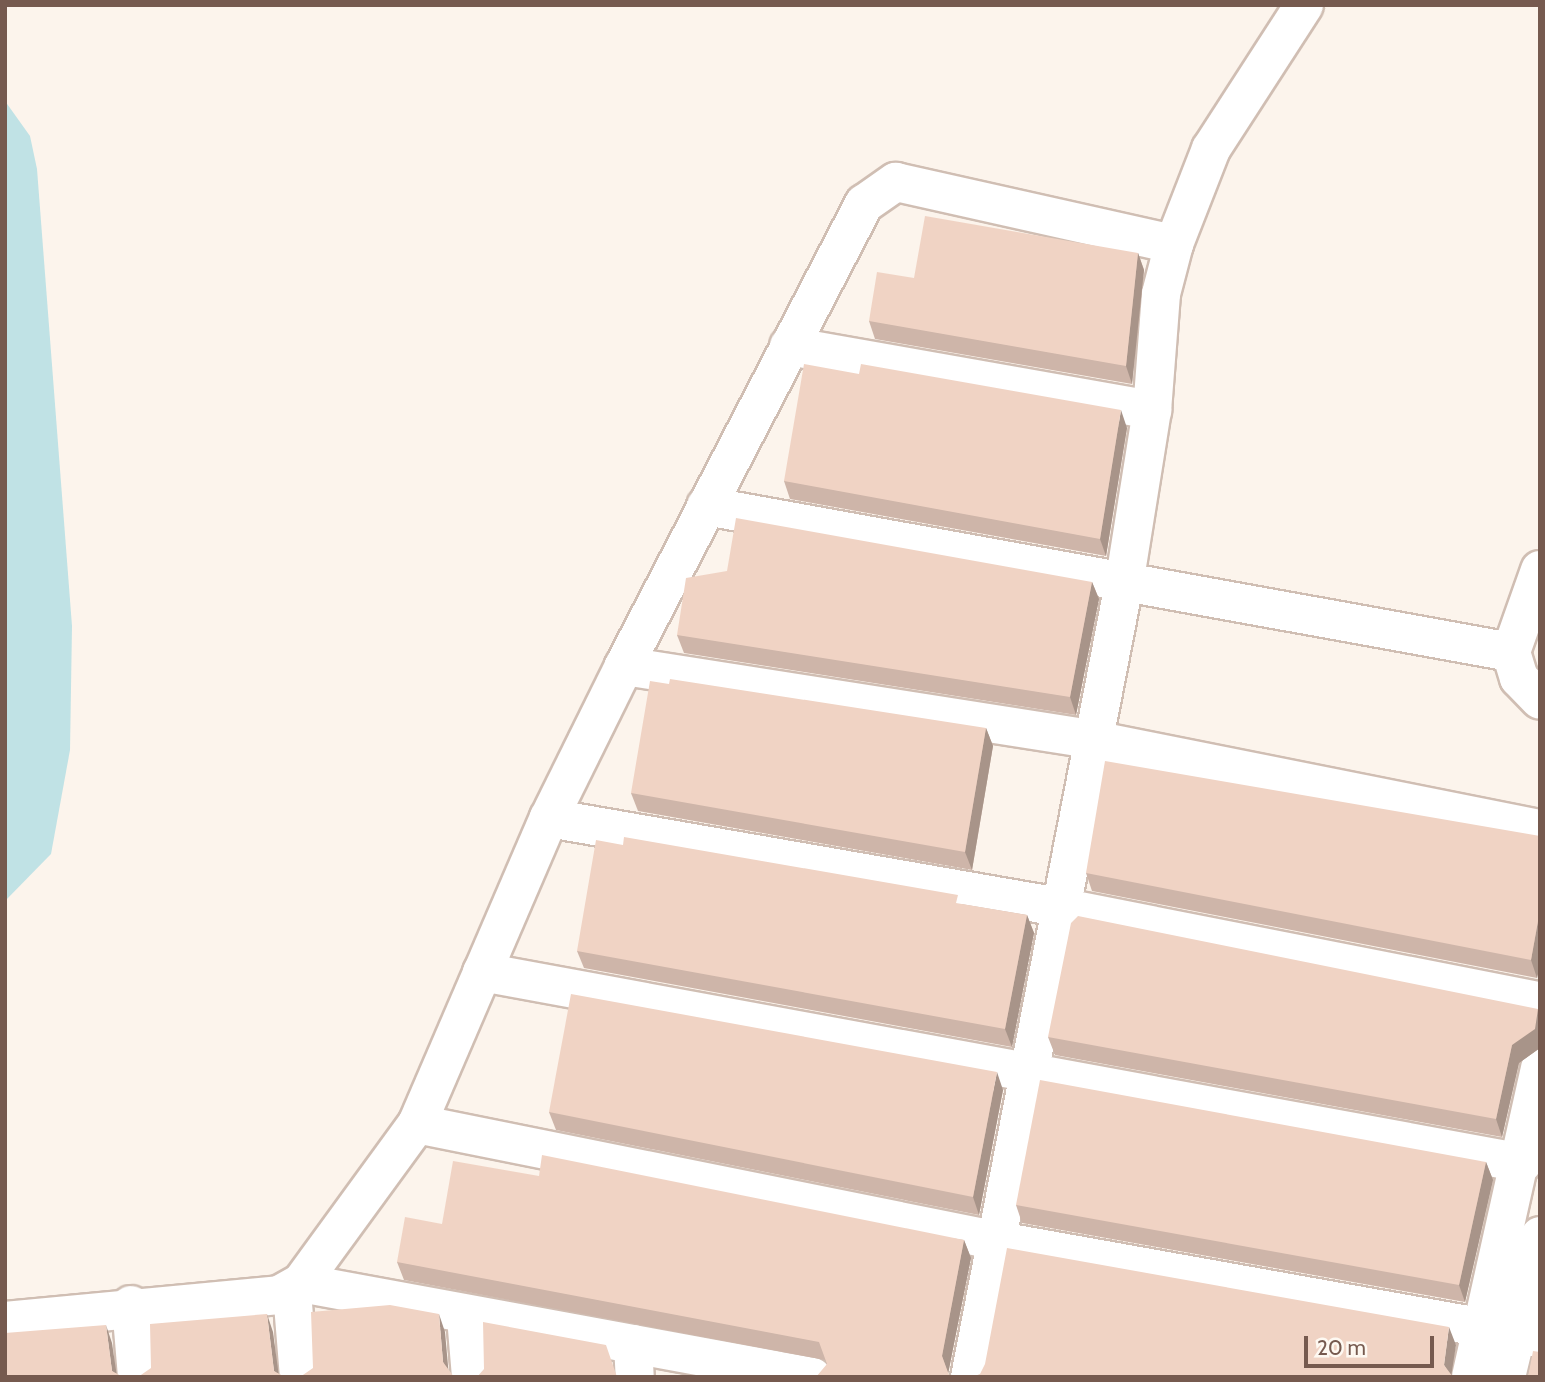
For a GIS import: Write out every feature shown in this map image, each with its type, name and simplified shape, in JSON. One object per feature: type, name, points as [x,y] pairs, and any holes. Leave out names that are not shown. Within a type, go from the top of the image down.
[{"type":"street","points":[[970,1377],[999,1241],[1089,739],[1125,579],[1152,410],[1161,294],[1174,244],[1211,149],[1304,5]]},
{"type":"street","points":[[299,1377],[297,1287],[418,1124],[549,818],[706,506],[864,204],[897,182],[1174,244]]},
{"type":"street","points":[[789,346],[1152,410]]},
{"type":"street","points":[[706,506],[1125,579],[1511,652]]},
{"type":"street","points":[[1540,570],[1511,652],[1519,678],[1540,700]]},
{"type":"street","points":[[624,666],[1089,739],[1540,829]]},
{"type":"street","points":[[549,818],[1059,907],[1540,1001]]},
{"type":"street","points":[[482,972],[1028,1070],[1523,1163]]},
{"type":"street","points":[[1507,1377],[1513,1333],[1523,1163],[1540,1068]]},
{"type":"street","points":[[418,1124],[999,1241],[1513,1333]]},
{"type":"street","points":[[1471,1377],[1513,1333],[1540,1236]]},
{"type":"street","points":[[5,1321],[297,1287],[466,1317],[634,1361],[813,1377]]},
{"type":"street","points":[[131,1306],[136,1377]]},
{"type":"street","points":[[466,1317],[471,1377]]},
{"type":"water","points":[[5,101],[30,136],[37,169],[72,626],[70,750],[51,854],[5,901]]},
{"type":"building","points":[[925,216],[1138,253],[1126,366],[869,321],[877,272],[914,278]]},
{"type":"building","points":[[804,364],[859,374],[861,364],[1121,410],[1100,539],[784,481]]},
{"type":"building","points":[[736,518],[1092,582],[1070,697],[677,635],[686,578],[727,571]]},
{"type":"building","points":[[670,679],[986,728],[965,852],[631,793],[650,681],[669,684]]},
{"type":"building","points":[[1105,761],[1540,836],[1540,910],[1531,960],[1086,873]]},
{"type":"building","points":[[624,837],[958,895],[956,903],[1027,915],[1005,1029],[577,951],[596,840],[623,845]]},
{"type":"building","points":[[1078,916],[1538,1009],[1535,1029],[1512,1045],[1496,1119],[1048,1037],[1071,923]]},
{"type":"building","points":[[571,994],[997,1072],[973,1197],[549,1112]]},
{"type":"building","points":[[1040,1080],[1486,1162],[1459,1285],[1016,1205]]},
{"type":"building","points":[[542,1155],[964,1240],[942,1356],[952,1377],[816,1377],[827,1364],[819,1342],[397,1262],[405,1217],[442,1224],[453,1161],[539,1176]]},
{"type":"building","points":[[1007,1248],[1449,1327],[1444,1365],[1453,1377],[972,1377],[980,1374],[985,1364]]},
{"type":"building","points":[[390,1305],[439,1314],[443,1362],[454,1377],[300,1377],[313,1368],[311,1312]]},
{"type":"building","points":[[267,1314],[274,1371],[285,1377],[138,1377],[151,1368],[150,1324]]},
{"type":"building","points":[[483,1322],[606,1345],[617,1377],[477,1377],[484,1369]]},
{"type":"building","points":[[106,1325],[112,1371],[123,1377],[5,1377],[5,1333]]},
{"type":"building","points":[[1533,1351],[1540,1352],[1540,1377],[1528,1377]]}]
